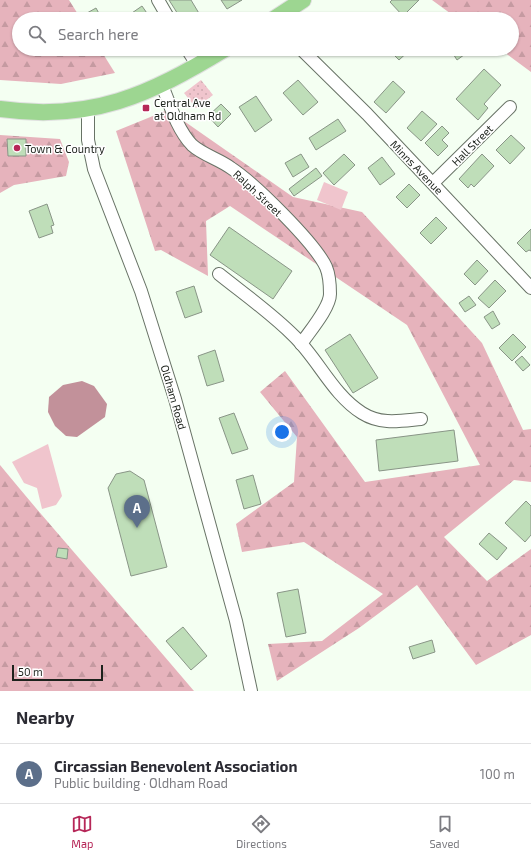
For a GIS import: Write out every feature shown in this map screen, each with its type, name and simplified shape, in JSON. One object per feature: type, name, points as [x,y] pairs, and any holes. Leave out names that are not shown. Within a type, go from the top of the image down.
[{"type":"main road","points":[[285,12],[303,0]]},
{"type":"main road","points":[[0,109],[38,112],[88,108],[137,96],[162,85],[214,56]]},
{"type":"street","points":[[158,0],[166,12]]},
{"type":"street","points":[[192,56],[198,66]]},
{"type":"street","name":"Minns Avenue","points":[[308,56],[433,183],[531,288]]},
{"type":"street","name":"Ralph Street","points":[[162,85],[182,132],[193,146],[245,178],[274,206],[308,243],[326,268],[330,296],[322,315],[301,344]]},
{"type":"street","name":"Hall Street","points":[[433,183],[510,107]]},
{"type":"street","name":"Oldham Road","points":[[88,108],[88,140],[94,169],[141,291],[164,364],[236,621],[250,691]]},
{"type":"street","points":[[219,274],[293,335],[342,396],[362,413],[383,422],[421,419]]},
{"type":"shaded area","points":[[201,80],[213,95],[196,108],[184,93]]},
{"type":"shaded area","points":[[324,182],[348,192],[341,210],[317,200]]},
{"type":"shaded area","points":[[82,381],[94,386],[107,404],[105,417],[77,437],[66,436],[55,426],[48,412],[49,397],[63,385]]},
{"type":"shaded area","points":[[48,444],[62,496],[56,505],[42,509],[37,488],[24,483],[12,462]]},
{"type":"green space","points":[[0,0],[69,0],[77,12],[12,12],[12,56],[104,56],[115,73],[61,84],[0,80]]},
{"type":"green space","points":[[432,0],[531,0],[531,72],[509,56],[519,56],[519,12],[448,12]]},
{"type":"green space","points":[[175,107],[181,119],[293,197],[362,212],[482,343],[523,430],[531,429],[531,482],[514,480],[444,537],[487,581],[531,549],[531,635],[476,665],[417,585],[359,628],[277,681],[268,644],[322,641],[383,594],[304,542],[242,552],[236,524],[294,482],[297,437],[260,392],[285,371],[365,482],[480,465],[407,325],[230,206],[206,221],[208,276],[161,250],[155,251],[116,131]]},
{"type":"green space","points":[[0,135],[60,139],[69,162],[66,176],[14,185],[0,193]]},
{"type":"green space","points":[[0,465],[146,634],[194,691],[0,691]]},
{"type":"building","points":[[169,0],[191,0],[198,12],[177,12]]},
{"type":"building","points":[[221,0],[242,0],[227,9]]},
{"type":"building","points":[[392,0],[419,0],[407,12],[399,12],[390,2]]},
{"type":"building","points":[[142,6],[146,12],[133,12]]},
{"type":"building","points":[[96,8],[98,12],[89,12]]},
{"type":"building","points":[[395,56],[403,56],[399,60]]},
{"type":"building","points":[[454,56],[462,56],[457,60]]},
{"type":"building","points":[[484,69],[501,85],[484,104],[488,108],[478,120],[456,99]]},
{"type":"building","points":[[298,80],[318,102],[303,115],[283,93]]},
{"type":"building","points":[[393,81],[405,92],[386,113],[374,102]]},
{"type":"building","points":[[256,96],[272,120],[255,132],[239,107]]},
{"type":"building","points":[[221,104],[231,114],[218,127],[208,116]]},
{"type":"building","points":[[422,111],[437,124],[421,141],[407,128]]},
{"type":"building","points":[[338,119],[346,131],[316,150],[309,138]]},
{"type":"building","points":[[442,126],[449,133],[442,140],[448,146],[438,156],[425,143]]},
{"type":"building","points":[[511,135],[525,148],[510,164],[496,150]]},
{"type":"building","name":"Town & Country","points":[[7,139],[26,139],[26,156],[8,156]]},
{"type":"building","points":[[301,154],[309,167],[293,177],[285,163]]},
{"type":"building","points":[[344,154],[355,165],[334,185],[323,173]]},
{"type":"building","points":[[482,154],[494,166],[474,187],[471,184],[468,188],[459,179]]},
{"type":"building","points":[[382,157],[395,174],[380,185],[368,168]]},
{"type":"building","points":[[316,168],[322,176],[294,196],[289,189]]},
{"type":"building","points":[[409,184],[420,195],[407,208],[396,197]]},
{"type":"building","points":[[47,204],[54,225],[51,226],[53,233],[39,238],[29,211]]},
{"type":"building","points":[[436,217],[447,228],[431,244],[420,233]]},
{"type":"building","points":[[229,227],[292,271],[273,299],[210,255]]},
{"type":"building","points":[[531,229],[531,251],[529,250],[526,252],[517,243]]},
{"type":"building","points":[[477,260],[488,271],[475,285],[464,274]]},
{"type":"building","points":[[495,280],[506,291],[489,308],[478,298]]},
{"type":"building","points":[[194,286],[202,312],[185,318],[176,292]]},
{"type":"building","points":[[469,296],[476,305],[465,312],[459,303]]},
{"type":"building","points":[[493,311],[500,324],[492,329],[484,317]]},
{"type":"building","points":[[350,334],[378,378],[353,393],[325,350]]},
{"type":"building","points":[[513,334],[526,347],[512,361],[499,348]]},
{"type":"building","points":[[215,350],[224,381],[207,386],[198,356]]},
{"type":"building","points":[[522,356],[530,365],[523,371],[515,362]]},
{"type":"building","points":[[234,413],[248,449],[232,454],[219,418]]},
{"type":"building","points":[[454,430],[458,461],[379,471],[376,440]]},
{"type":"building","points":[[130,471],[144,480],[167,567],[131,576],[108,488],[116,474]]},
{"type":"building","points":[[253,475],[261,504],[244,509],[236,480]]},
{"type":"building","points":[[526,501],[531,506],[531,535],[525,542],[505,523]]},
{"type":"building","points":[[489,533],[507,548],[497,560],[479,544]]},
{"type":"building","points":[[58,548],[68,549],[67,559],[56,557]]},
{"type":"building","points":[[298,589],[306,633],[286,637],[277,593]]},
{"type":"building","points":[[183,627],[207,656],[191,670],[166,641]]},
{"type":"building","points":[[432,640],[435,652],[413,659],[409,647]]},
{"type":"place","name":"Central Ave at Oldham Rd","points":[[146,108]]},
{"type":"place","name":"Town & Country","points":[[17,148]]},
{"type":"place","name":"Circassian Benevolent Association","points":[[137,528]]}]
